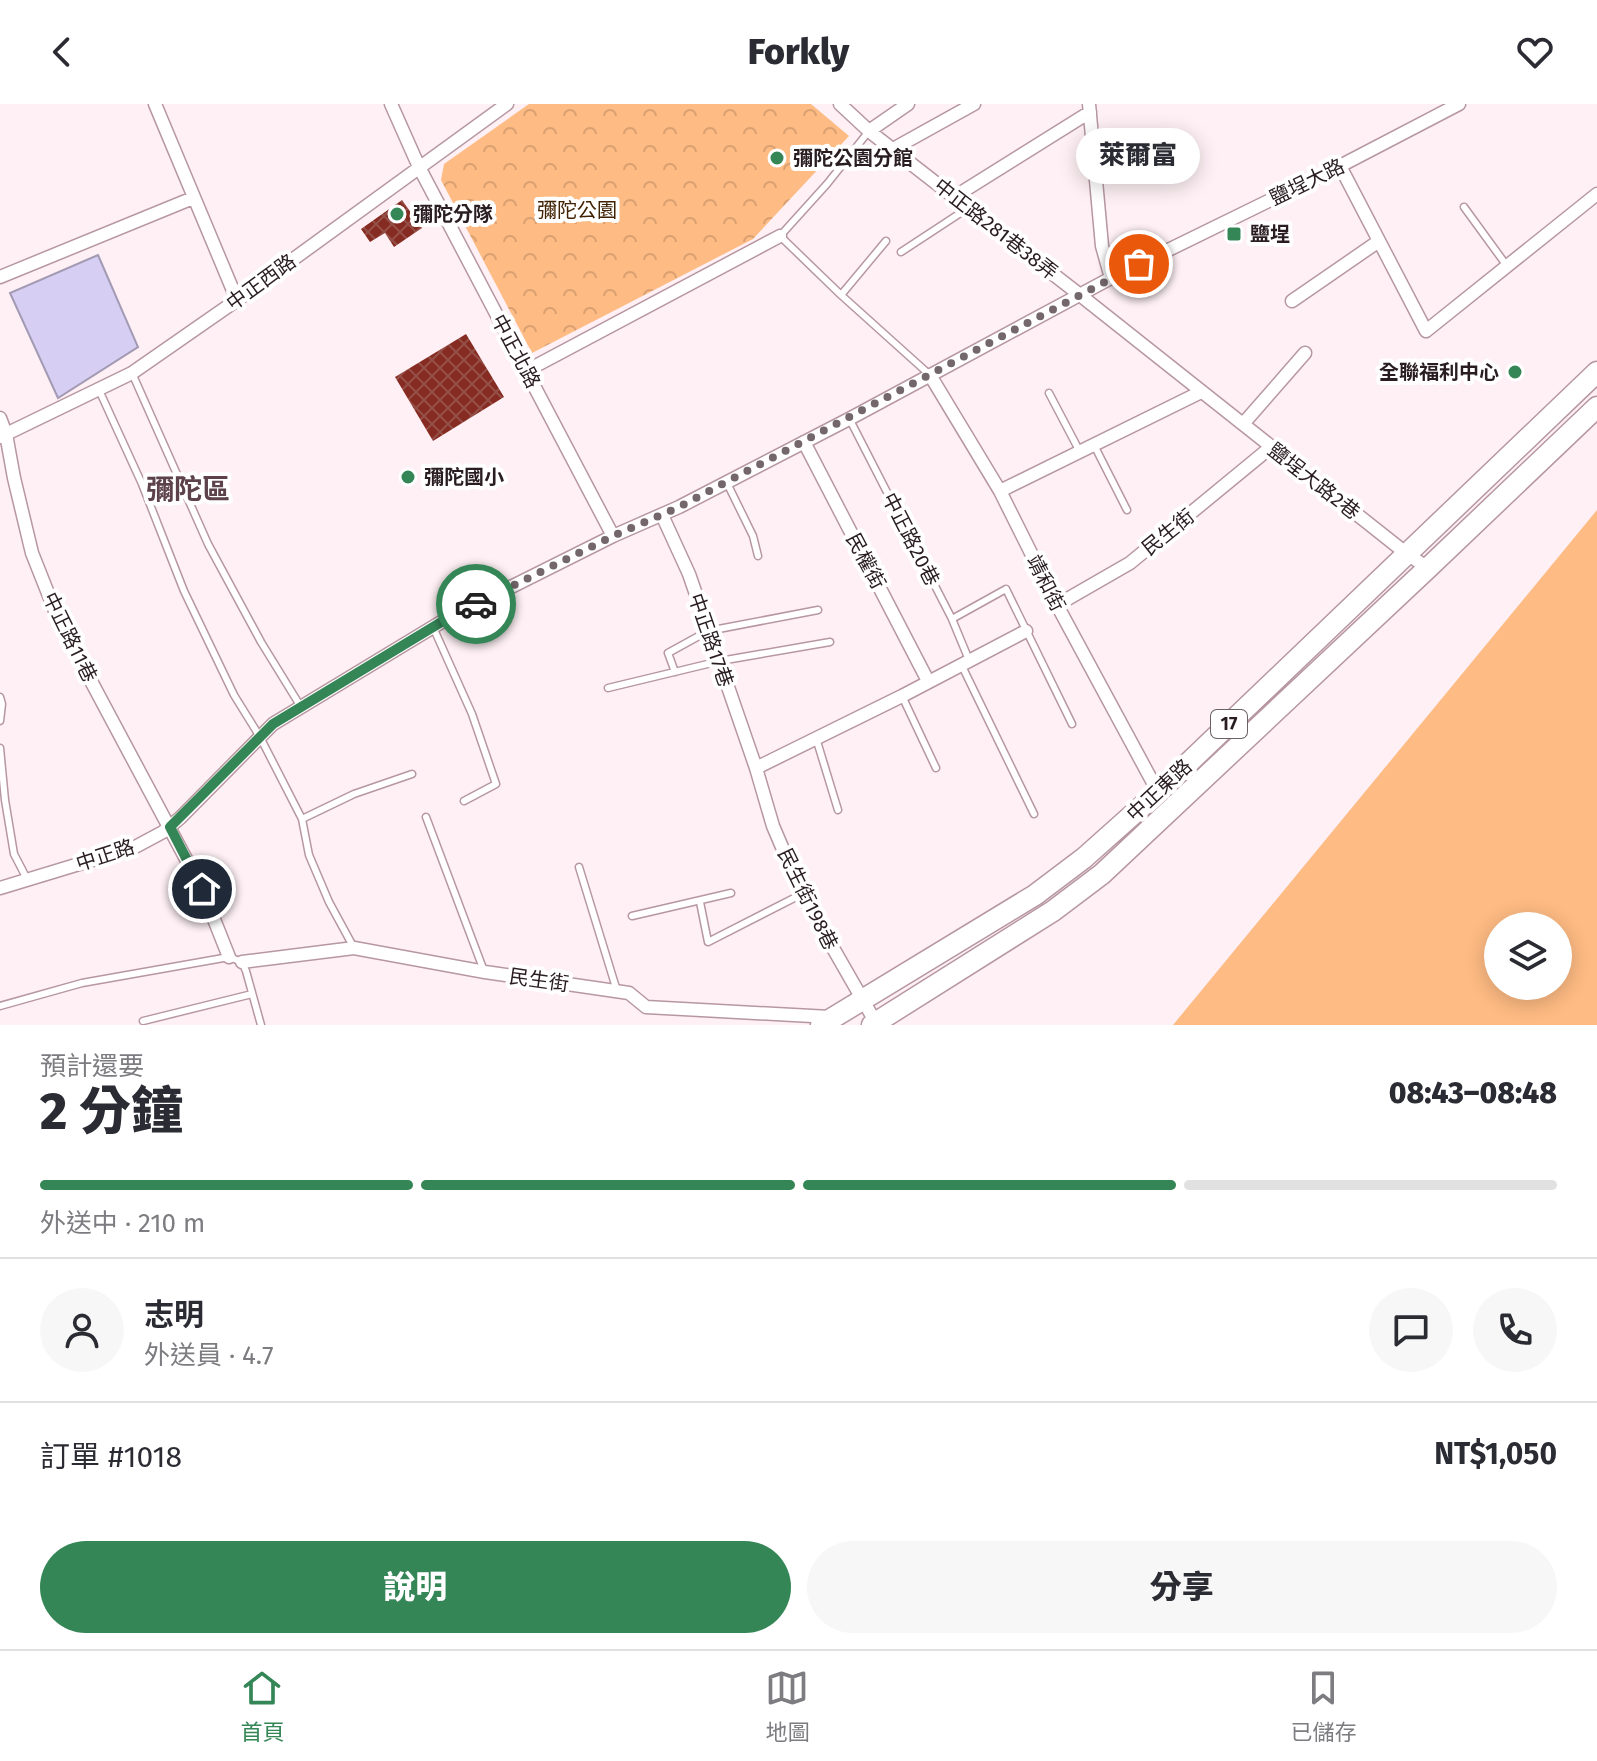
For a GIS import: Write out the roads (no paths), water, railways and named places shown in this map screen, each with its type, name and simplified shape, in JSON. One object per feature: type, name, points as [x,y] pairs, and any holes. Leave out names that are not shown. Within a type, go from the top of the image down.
[{"type":"main road","name":"中正東路","points":[[827,1021],[1035,895],[1084,858],[1158,792],[1597,372]]},
{"type":"main road","name":"中正東路","points":[[874,1024],[1053,911],[1102,874],[1597,407]]},
{"type":"street","points":[[155,104],[237,300]]},
{"type":"street","name":"中正北路","points":[[391,104],[419,167],[613,536]]},
{"type":"street","name":"中正西路","points":[[3,436],[132,373],[507,104]]},
{"type":"street","name":"中正路281巷38弄","points":[[840,104],[869,131],[1201,392]]},
{"type":"street","points":[[869,131],[908,104]]},
{"type":"street","points":[[893,149],[974,104]]},
{"type":"street","points":[[1429,104],[1435,117]]},
{"type":"street","name":"鹽埕大路","points":[[1111,278],[1459,104]]},
{"type":"street","points":[[954,197],[1089,108],[1102,246],[1111,278]]},
{"type":"street","points":[[1340,166],[1426,331],[1597,194]]},
{"type":"street","points":[[0,277],[193,198]]},
{"type":"street","points":[[526,371],[780,236]]},
{"type":"street","points":[[1292,301],[1379,241]]},
{"type":"street","name":"中正路","points":[[0,888],[135,847],[163,832],[273,724],[433,627],[613,536],[727,483],[1111,278]]},
{"type":"street","points":[[1243,424],[1305,353]]},
{"type":"street","name":"靖和街","points":[[930,375],[1000,491],[1057,605],[1158,792]]},
{"type":"street","points":[[1000,491],[1201,392]]},
{"type":"street","name":"鹽埕大路2巷","points":[[1201,392],[1428,568]]},
{"type":"street","name":"中正路11巷","points":[[0,418],[32,553],[59,621],[202,889],[229,957]]},
{"type":"street","name":"民權街","points":[[804,442],[928,681]]},
{"type":"street","name":"民生街","points":[[1057,605],[1130,563],[1271,447]]},
{"type":"street","name":"中正路17巷","points":[[662,515],[689,574],[756,768]]},
{"type":"street","points":[[756,768],[1026,631]]},
{"type":"street","name":"民生街198巷","points":[[756,768],[773,826],[802,894],[874,1024]]},
{"type":"street","name":"民生街","points":[[242,962],[354,948],[485,972],[629,993],[646,1007],[827,1021]]},
{"type":"lane","points":[[869,131],[780,236],[930,375]]},
{"type":"lane","points":[[1464,207],[1507,266]]},
{"type":"lane","points":[[901,252],[968,208]]},
{"type":"lane","points":[[841,295],[886,241]]},
{"type":"lane","points":[[132,373],[208,544],[261,642],[301,707]]},
{"type":"lane","points":[[99,390],[142,484],[184,591],[234,695],[260,737],[302,819],[309,855],[329,902],[354,948]]},
{"type":"lane","points":[[1049,393],[1080,452]]},
{"type":"lane","name":"中正路20巷","points":[[849,419],[952,619],[965,662],[1034,814]]},
{"type":"lane","points":[[1094,445],[1127,510]]},
{"type":"lane","points":[[727,483],[753,536],[758,556]]},
{"type":"lane","points":[[952,619],[1006,589],[1072,724]]},
{"type":"lane","points":[[675,672],[668,653],[708,631],[818,610]]},
{"type":"lane","points":[[433,627],[472,714],[496,784],[464,801]]},
{"type":"lane","points":[[608,688],[720,661],[830,642]]},
{"type":"lane","points":[[902,696],[936,768]]},
{"type":"lane","points":[[0,697],[0,721]]},
{"type":"lane","points":[[816,738],[838,810]]},
{"type":"lane","points":[[0,748],[14,854],[27,879]]},
{"type":"lane","points":[[302,819],[354,794],[412,774]]},
{"type":"lane","points":[[426,817],[485,972]]},
{"type":"lane","points":[[579,867],[617,991]]},
{"type":"lane","points":[[632,916],[731,893]]},
{"type":"lane","points":[[700,902],[708,942],[802,894]]},
{"type":"lane","points":[[0,1006],[82,983],[229,957],[242,962],[261,1025]]},
{"type":"lane","points":[[143,1021],[252,994]]},
{"type":"place","name":"彌陀公園分館","points":[[777,158]]},
{"type":"place","name":"彌陀分隊","points":[[397,214]]},
{"type":"place","name":"鹽埕","points":[[1234,234]]},
{"type":"place","name":"萊爾富","points":[[1139,264]]},
{"type":"place","name":"全聯福利中心","points":[[1515,372]]},
{"type":"place","name":"彌陀國小","points":[[408,477]]},
{"type":"district","name":"彌陀區","points":[[188,489]]},
{"type":"park label","name":"彌陀公園","points":[[577,210]]}]
